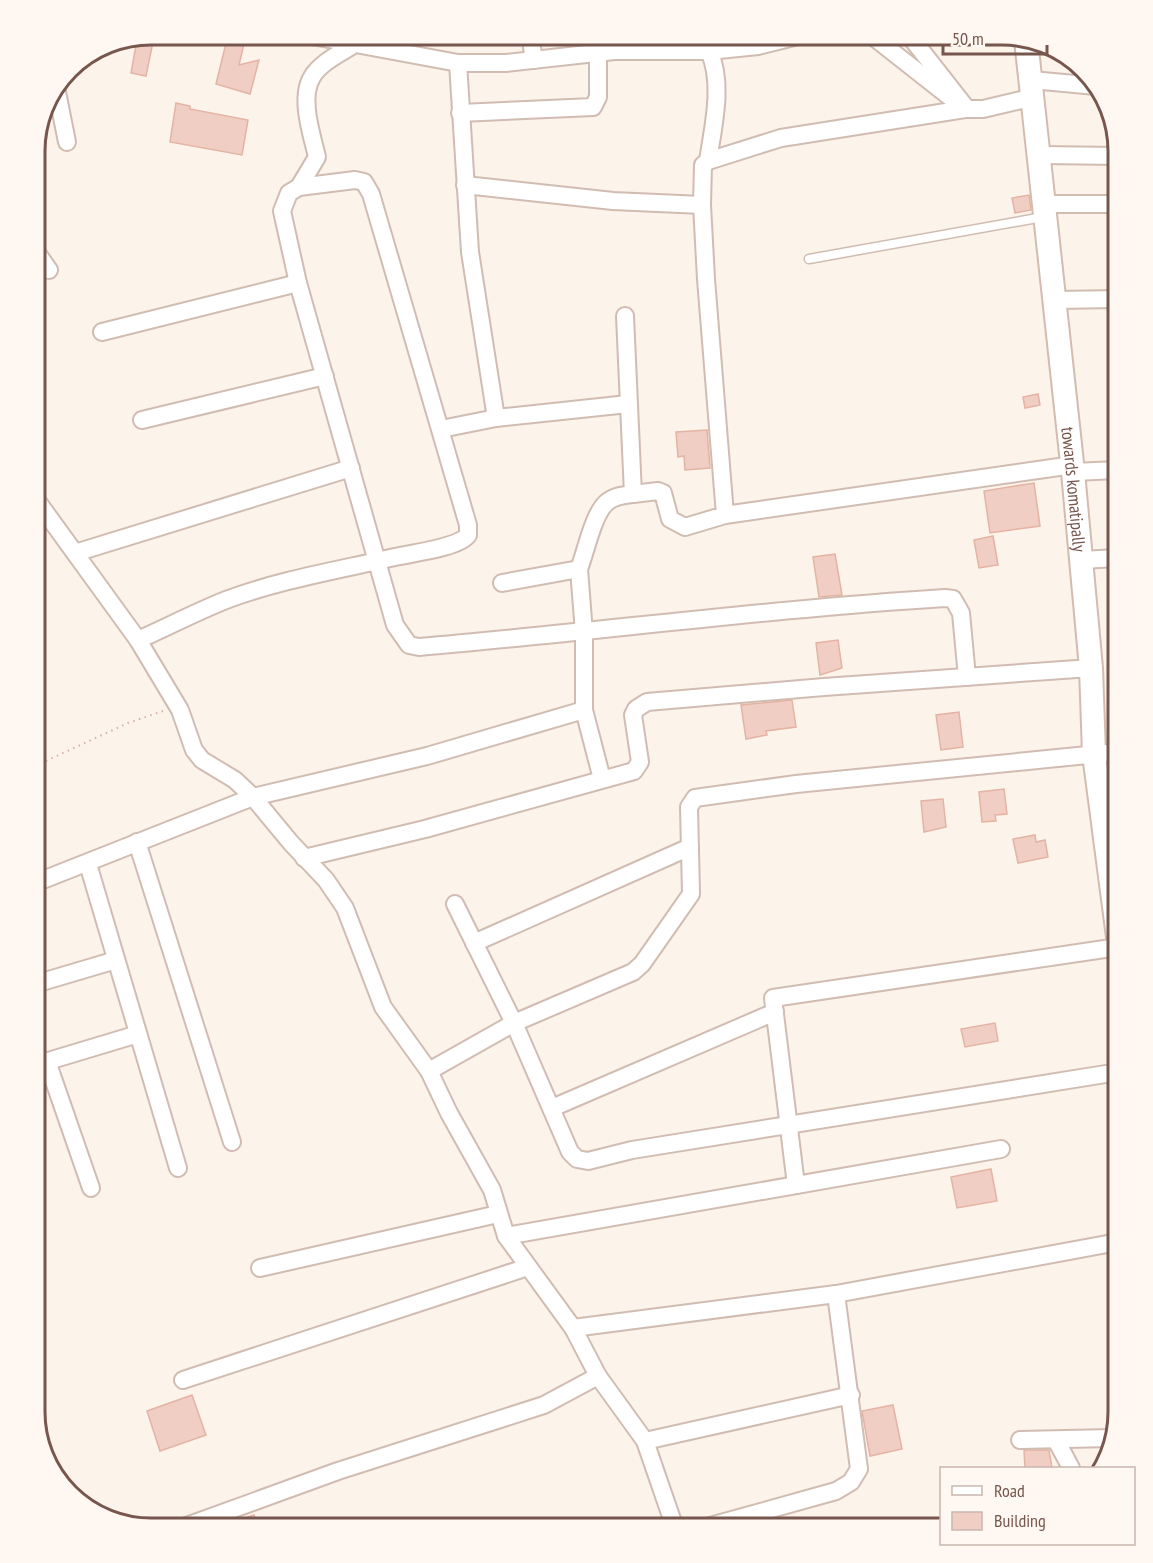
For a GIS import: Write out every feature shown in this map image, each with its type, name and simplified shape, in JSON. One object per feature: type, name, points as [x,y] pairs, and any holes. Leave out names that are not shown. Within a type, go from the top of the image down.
[{"type":"street","points":[[299,187],[317,157],[308,106],[308,89],[312,77],[324,64],[353,45],[458,63],[506,63],[598,53],[709,51],[762,45]]},
{"type":"street","points":[[532,45],[534,60]]},
{"type":"street","points":[[725,515],[702,205],[704,165],[708,161],[781,138],[965,109],[884,45]]},
{"type":"street","points":[[917,45],[966,109],[984,109],[1033,89],[1086,86]]},
{"type":"street","name":"towards komatipally","points":[[1027,49],[1073,468],[1091,668],[1094,754],[1108,856]]},
{"type":"street","points":[[708,161],[715,115],[714,64],[709,51]]},
{"type":"street","points":[[460,113],[593,107],[598,97],[598,53]]},
{"type":"street","points":[[458,63],[470,252],[496,418]]},
{"type":"street","points":[[59,100],[67,142]]},
{"type":"street","points":[[1040,155],[1108,156]]},
{"type":"street","points":[[138,640],[227,600],[378,561],[457,543],[468,535],[441,429],[368,187],[355,180],[299,187],[289,193],[282,211],[298,282],[378,561],[395,625],[409,645],[418,647],[584,633],[884,602],[945,598],[954,599],[961,613],[967,677]]},
{"type":"street","points":[[465,185],[613,201],[702,205]]},
{"type":"street","points":[[1046,210],[1108,205]]},
{"type":"street","points":[[45,264],[49,270]]},
{"type":"street","points":[[102,332],[298,282]]},
{"type":"street","points":[[1056,300],[1108,299]]},
{"type":"street","points":[[625,316],[633,494]]},
{"type":"street","points":[[142,420],[325,376]]},
{"type":"street","points":[[441,429],[496,418],[628,404]]},
{"type":"street","points":[[75,553],[351,468]]},
{"type":"street","points":[[602,779],[584,710],[584,633],[579,569],[599,513],[607,502],[616,497],[658,491],[663,494],[670,519],[685,527],[725,515],[1073,468],[1108,470]]},
{"type":"street","points":[[45,512],[138,640],[175,703],[194,750],[202,759],[235,780],[253,796],[304,858],[326,880],[345,908],[383,1007],[429,1071],[449,1113],[492,1190],[506,1236],[573,1328],[598,1376],[645,1441],[672,1518]]},
{"type":"street","points":[[1081,560],[1108,559]]},
{"type":"street","points":[[501,583],[579,569]]},
{"type":"street","points":[[304,858],[425,830],[638,767],[640,753],[633,715],[636,709],[647,702],[1091,668]]},
{"type":"street","points":[[45,879],[253,796],[427,756],[584,710]]},
{"type":"street","points":[[429,1071],[514,1023],[637,969],[691,894],[689,804],[699,797],[796,784],[1108,753]]},
{"type":"street","points":[[137,842],[232,1142]]},
{"type":"street","points":[[474,943],[690,847]]},
{"type":"street","points":[[88,864],[178,1168]]},
{"type":"street","points":[[455,904],[514,1023],[570,1152],[577,1160],[588,1161],[632,1150],[1108,1074]]},
{"type":"street","points":[[796,1185],[773,998],[1108,948]]},
{"type":"street","points":[[45,981],[116,960]]},
{"type":"street","points":[[552,1108],[775,1012]]},
{"type":"street","points":[[45,1062],[138,1034]]},
{"type":"street","points":[[45,1073],[91,1188]]},
{"type":"street","points":[[506,1236],[1001,1149]]},
{"type":"street","points":[[260,1268],[498,1214]]},
{"type":"street","points":[[573,1328],[836,1294],[1108,1244]]},
{"type":"street","points":[[183,1380],[528,1267]]},
{"type":"street","points":[[739,1518],[836,1491],[851,1482],[860,1469],[836,1294]]},
{"type":"street","points":[[209,1518],[338,1471],[544,1405],[598,1376]]},
{"type":"street","points":[[645,1441],[850,1395]]},
{"type":"street","points":[[1020,1440],[1104,1438]]},
{"type":"street","points":[[1056,1440],[1070,1467]]},
{"type":"lane","points":[[809,260],[1046,210]]},
{"type":"path","points":[[45,761],[128,723],[158,714],[175,703]]},
{"type":"building","points":[[152,45],[146,76],[131,73],[136,46]]},
{"type":"building","points":[[226,45],[244,45],[239,65],[259,60],[250,94],[216,84]]},
{"type":"building","points":[[176,103],[190,106],[190,109],[248,120],[242,155],[170,142]]},
{"type":"building","points":[[1029,195],[1031,210],[1015,213],[1012,198]]},
{"type":"building","points":[[1038,394],[1040,405],[1025,408],[1023,397]]},
{"type":"building","points":[[707,430],[710,468],[685,470],[684,456],[678,457],[676,432]]},
{"type":"building","points":[[1034,483],[1040,526],[990,533],[984,491]]},
{"type":"building","points":[[993,536],[998,565],[979,568],[974,540]]},
{"type":"building","points":[[835,554],[842,595],[819,597],[813,557]]},
{"type":"building","points":[[838,640],[842,668],[820,675],[816,643]]},
{"type":"building","points":[[792,700],[796,727],[766,731],[767,735],[746,739],[741,705]]},
{"type":"building","points":[[959,712],[963,747],[941,750],[936,715]]},
{"type":"building","points":[[1004,789],[1007,814],[995,815],[996,821],[982,822],[979,792]]},
{"type":"building","points":[[943,799],[946,827],[924,832],[921,801]]},
{"type":"building","points":[[1035,835],[1036,842],[1045,840],[1048,857],[1018,863],[1013,839]]},
{"type":"building","points":[[995,1023],[998,1041],[965,1047],[961,1029]]},
{"type":"building","points":[[991,1169],[997,1201],[957,1208],[951,1177]]},
{"type":"building","points":[[192,1395],[206,1435],[160,1451],[147,1411]]},
{"type":"building","points":[[893,1405],[902,1449],[870,1456],[862,1411]]},
{"type":"building","points":[[1024,1450],[1049,1450],[1052,1467],[1025,1467]]}]
